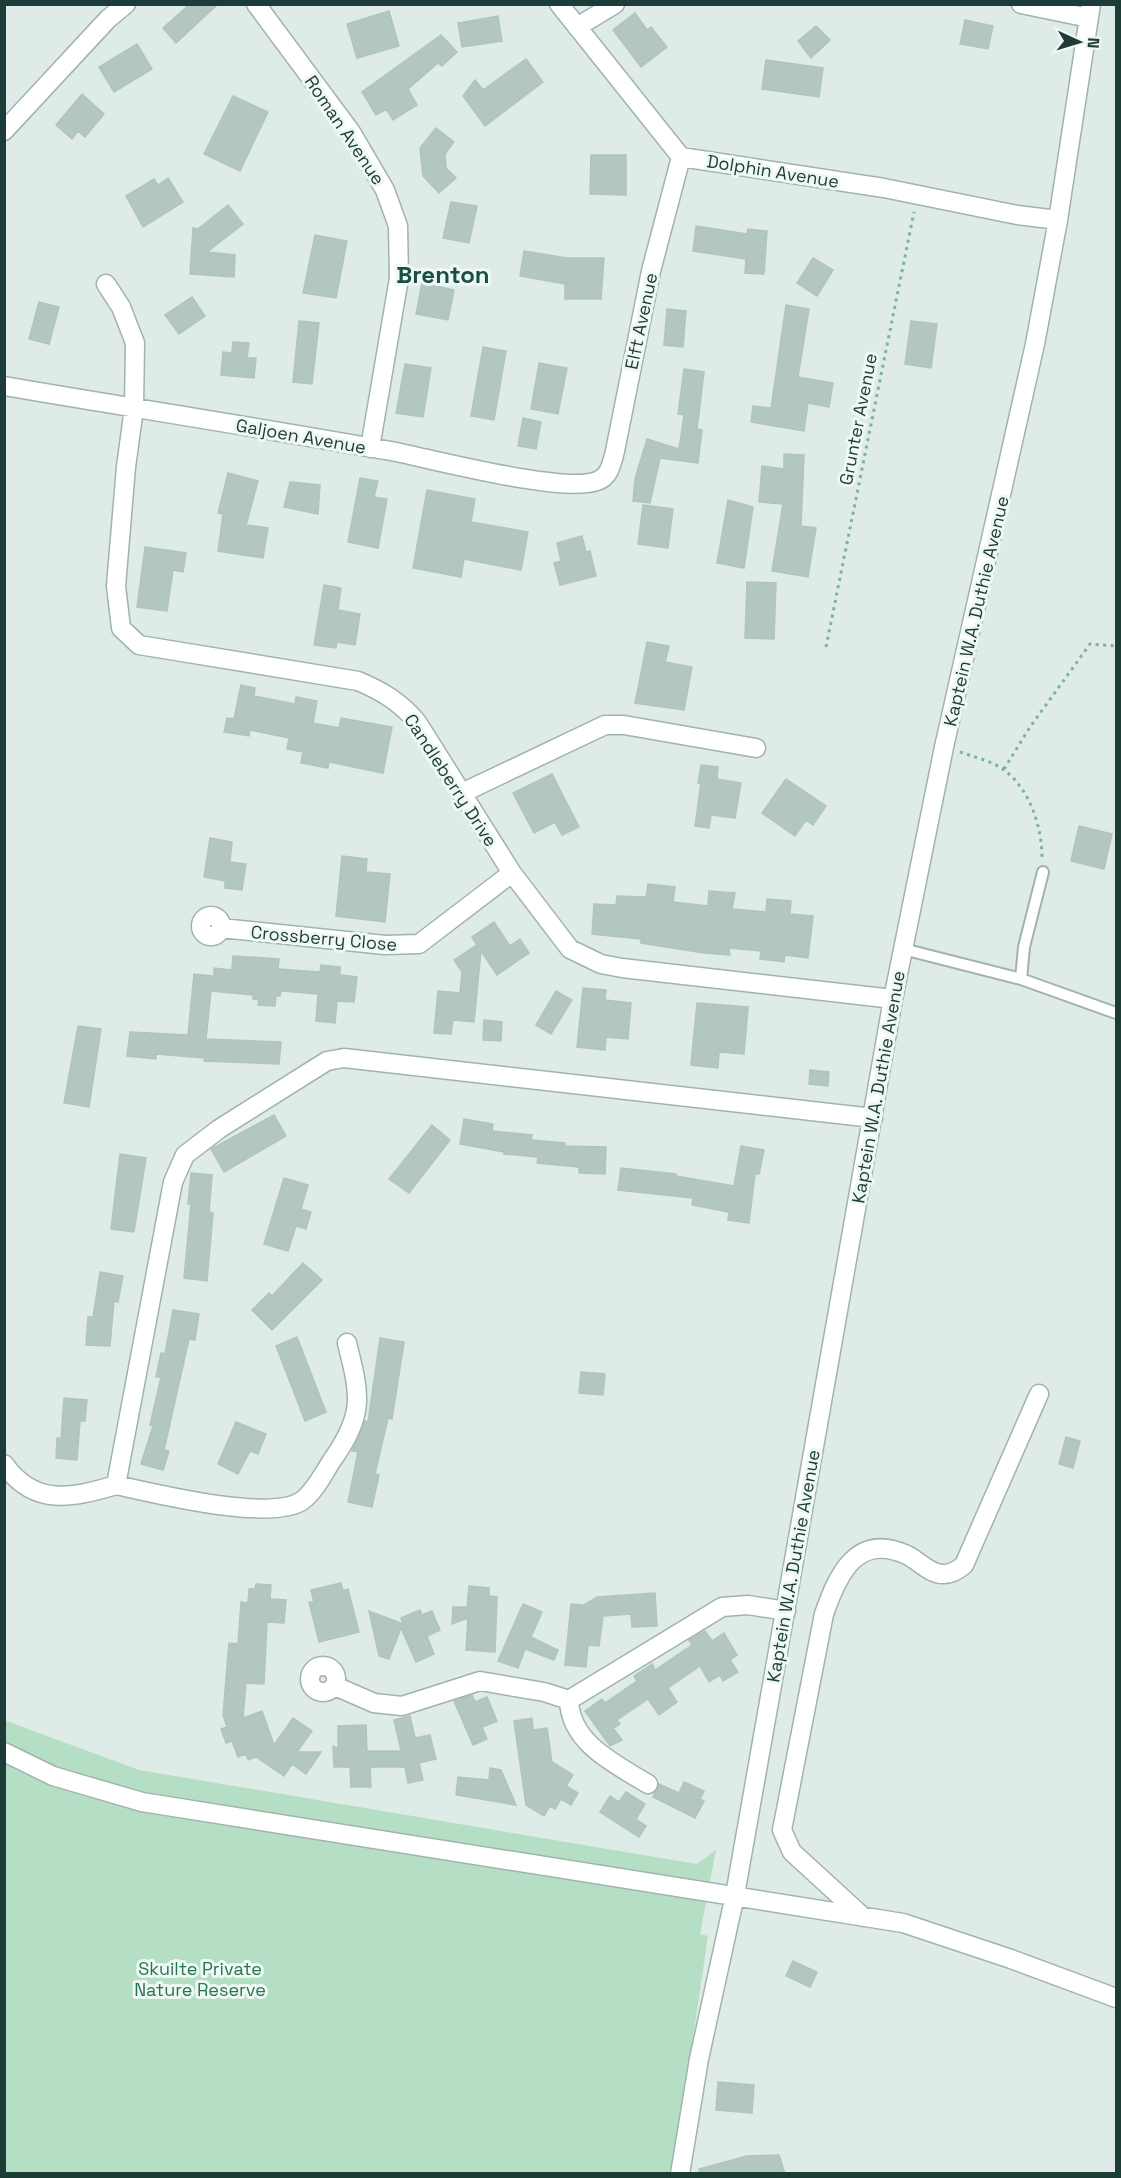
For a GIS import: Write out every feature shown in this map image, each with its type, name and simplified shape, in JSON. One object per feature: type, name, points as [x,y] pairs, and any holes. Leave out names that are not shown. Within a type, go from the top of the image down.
[{"type":"street","points":[[4,131],[108,19],[126,4]]},
{"type":"street","name":"Roman Avenue","points":[[256,4],[351,132],[385,190],[398,226],[399,278],[370,448]]},
{"type":"street","name":"Dolphin Avenue","points":[[559,4],[681,157],[1058,220]]},
{"type":"street","points":[[577,27],[615,4]]},
{"type":"street","points":[[1021,4],[1090,11]]},
{"type":"street","name":"Kaptein W.A. Duthie Avenue","points":[[680,2174],[699,2059],[735,1895],[893,999],[944,747],[1008,472],[1058,220],[1090,11]]},
{"type":"street","name":"Elft Avenue","points":[[597,481],[606,476],[615,452],[649,281],[681,157]]},
{"type":"street","name":"Candleberry Drive","points":[[105,284],[121,307],[135,343],[134,408],[126,466],[117,576],[121,628],[139,645],[358,681],[382,691],[403,706],[417,722],[512,873],[570,949],[601,964],[893,999]]},
{"type":"street","name":"Galjoen Avenue","points":[[4,386],[370,448],[536,479],[565,483],[597,481]]},
{"type":"street","points":[[462,793],[605,725],[624,725],[756,748]]},
{"type":"street","name":"Crossberry Close","points":[[221,928],[385,945],[419,944],[512,873]]},
{"type":"street","points":[[116,1485],[173,1182],[178,1167],[185,1155],[219,1129],[315,1067],[344,1058],[873,1118]]},
{"type":"street","points":[[4,1464],[15,1479],[26,1487],[44,1494],[65,1497],[116,1485],[189,1501],[264,1509],[292,1506],[303,1500],[346,1440],[358,1409],[358,1388],[347,1343]]},
{"type":"street","points":[[863,1917],[792,1852],[782,1830],[820,1636],[831,1593],[846,1566],[873,1548],[885,1548],[908,1556],[937,1574],[955,1572],[964,1565],[1039,1394]]},
{"type":"street","points":[[335,1686],[374,1703],[402,1706],[480,1681],[544,1692],[569,1700],[722,1607],[748,1605],[786,1611]]},
{"type":"street","points":[[569,1700],[569,1715],[576,1729],[589,1744],[648,1784]]},
{"type":"street","points":[[4,1752],[53,1776],[142,1802],[735,1895],[913,1927],[1011,1959],[1116,1998]]},
{"type":"lane","points":[[1021,979],[1024,947],[1043,872]]},
{"type":"lane","points":[[903,949],[1021,979],[1116,1013]]},
{"type":"path","name":"Grunter Avenue","points":[[826,647],[917,196]]},
{"type":"path","points":[[1004,769],[1030,727],[1090,644],[1116,646]]},
{"type":"path","points":[[944,747],[1004,769],[1031,805],[1042,845],[1043,872]]},
{"type":"green space","name":"Skuilte Private Nature Reserve","points":[[4,1720],[139,1770],[697,1864],[716,1850],[700,1934],[708,1936],[673,2173],[5,2173]]},
{"type":"building","points":[[190,4],[218,4],[176,43],[163,28]]},
{"type":"building","points":[[389,11],[399,46],[357,58],[347,24]]},
{"type":"building","points":[[635,13],[647,30],[651,27],[667,47],[641,67],[613,30]]},
{"type":"building","points":[[498,16],[502,41],[462,47],[458,23]]},
{"type":"building","points":[[965,20],[993,26],[988,49],[960,44]]},
{"type":"building","points":[[816,26],[830,40],[811,58],[798,41]]},
{"type":"building","points":[[441,35],[457,52],[442,66],[438,63],[408,89],[417,105],[393,120],[386,109],[376,115],[362,92]]},
{"type":"building","points":[[137,44],[152,69],[114,92],[99,67]]},
{"type":"building","points":[[526,59],[543,82],[485,126],[463,96],[475,80],[483,90]]},
{"type":"building","points":[[766,60],[823,68],[819,97],[762,89]]},
{"type":"building","points":[[82,94],[104,114],[85,137],[78,131],[72,139],[56,125]]},
{"type":"building","points":[[233,96],[268,112],[240,171],[204,154]]},
{"type":"building","points":[[436,128],[454,142],[445,154],[446,168],[456,178],[439,193],[423,176],[420,148]]},
{"type":"building","points":[[591,155],[626,155],[626,195],[590,194]]},
{"type":"building","points":[[168,178],[183,202],[143,227],[126,196],[154,179],[158,185]]},
{"type":"building","points":[[451,202],[477,206],[469,243],[443,238]]},
{"type":"building","points":[[228,205],[243,224],[207,252],[235,255],[234,277],[190,274],[193,228],[198,229]]},
{"type":"building","points":[[696,226],[747,234],[748,229],[767,231],[764,274],[745,273],[746,259],[693,251]]},
{"type":"building","points":[[315,235],[347,241],[336,298],[303,293]]},
{"type":"building","points":[[524,251],[567,258],[604,258],[601,299],[565,299],[565,284],[520,276]]},
{"type":"building","points":[[813,258],[833,270],[817,296],[797,283]]},
{"type":"building","points":[[422,283],[454,290],[448,320],[416,314]]},
{"type":"building","points":[[192,297],[205,316],[179,334],[165,315]]},
{"type":"building","points":[[39,302],[59,307],[49,344],[29,339]]},
{"type":"building","points":[[786,305],[809,309],[798,377],[833,383],[829,407],[808,403],[804,431],[751,422],[753,406],[771,408]]},
{"type":"building","points":[[667,309],[686,311],[683,347],[664,345]]},
{"type":"building","points":[[299,321],[319,323],[312,384],[293,382]]},
{"type":"building","points":[[911,321],[937,324],[931,368],[905,364]]},
{"type":"building","points":[[233,342],[249,343],[247,358],[256,358],[254,378],[221,375],[223,352],[232,353]]},
{"type":"building","points":[[483,347],[506,351],[494,420],[471,416]]},
{"type":"building","points":[[539,363],[567,368],[558,414],[531,409]]},
{"type":"building","points":[[405,364],[431,368],[423,417],[396,413]]},
{"type":"building","points":[[684,369],[704,372],[697,429],[702,430],[698,463],[660,458],[650,503],[633,501],[635,479],[647,439],[679,449],[684,415],[678,414]]},
{"type":"building","points":[[523,418],[541,422],[536,449],[518,446]]},
{"type":"building","points":[[784,454],[804,455],[801,526],[816,528],[808,577],[772,571],[783,504],[759,502],[762,466],[784,469]]},
{"type":"building","points":[[228,473],[258,481],[246,525],[268,528],[263,558],[218,551],[223,514],[218,513]]},
{"type":"building","points":[[360,478],[378,481],[374,497],[387,499],[378,548],[348,542]]},
{"type":"building","points":[[290,482],[320,485],[318,514],[284,507]]},
{"type":"building","points":[[427,490],[475,499],[471,522],[528,532],[521,570],[464,559],[461,577],[413,568]]},
{"type":"building","points":[[728,500],[753,507],[744,568],[717,563]]},
{"type":"building","points":[[643,505],[673,509],[668,548],[638,544]]},
{"type":"building","points":[[582,536],[586,552],[590,551],[596,576],[560,585],[554,563],[561,561],[557,543]]},
{"type":"building","points":[[145,547],[186,553],[183,572],[173,570],[167,611],[137,607]]},
{"type":"building","points":[[747,582],[776,583],[774,639],[745,638]]},
{"type":"building","points":[[324,585],[341,588],[338,610],[360,614],[355,645],[337,642],[336,648],[314,645]]},
{"type":"building","points":[[647,642],[669,646],[665,662],[692,667],[684,710],[635,703]]},
{"type":"building","points":[[241,685],[255,688],[254,696],[295,704],[296,697],[317,701],[313,723],[339,728],[341,718],[392,727],[383,773],[329,762],[328,768],[301,763],[303,752],[287,749],[289,738],[250,730],[249,736],[224,732],[227,718],[234,719]]},
{"type":"building","points":[[701,765],[718,767],[717,779],[741,783],[735,818],[711,815],[709,828],[695,826]]},
{"type":"building","points":[[552,774],[579,827],[562,835],[555,822],[534,833],[513,793]]},
{"type":"building","points":[[786,779],[826,806],[813,825],[806,820],[795,836],[762,813]]},
{"type":"building","points":[[1079,826],[1112,834],[1104,869],[1071,861]]},
{"type":"building","points":[[210,838],[232,842],[230,862],[246,864],[242,890],[225,888],[225,881],[204,877]]},
{"type":"building","points":[[342,856],[367,859],[366,872],[390,874],[385,922],[336,916]]},
{"type":"building","points":[[648,884],[675,887],[673,902],[708,906],[709,891],[735,893],[732,909],[766,912],[767,899],[791,901],[790,914],[813,916],[808,958],[785,955],[784,962],[760,959],[761,951],[729,948],[730,955],[704,953],[641,943],[641,939],[592,934],[594,904],[616,905],[617,896],[646,897]]},
{"type":"building","points":[[494,922],[510,946],[520,939],[529,953],[497,975],[481,951],[474,1022],[453,1020],[451,1034],[434,1033],[438,991],[460,993],[462,972],[454,960],[477,945],[472,937]]},
{"type":"building","points":[[233,956],[279,959],[278,969],[320,972],[321,965],[340,967],[340,975],[357,977],[354,1002],[337,1001],[335,1023],[316,1021],[318,994],[281,991],[280,996],[276,996],[275,1006],[258,1005],[259,1000],[253,999],[253,995],[211,991],[206,1039],[281,1042],[279,1064],[204,1061],[205,1058],[156,1054],[156,1059],[127,1056],[130,1032],[188,1035],[194,974],[214,976],[214,968],[232,970]]},
{"type":"building","points":[[583,988],[606,990],[605,1000],[631,1003],[628,1039],[606,1037],[605,1050],[577,1047]]},
{"type":"building","points":[[556,991],[572,1000],[551,1034],[536,1025]]},
{"type":"building","points":[[697,1003],[748,1007],[744,1054],[719,1052],[718,1068],[691,1065]]},
{"type":"building","points":[[484,1020],[502,1022],[501,1041],[483,1040]]},
{"type":"building","points":[[78,1026],[101,1029],[89,1107],[64,1103]]},
{"type":"building","points":[[810,1070],[829,1072],[828,1086],[809,1084]]},
{"type":"building","points":[[274,1115],[286,1136],[224,1172],[211,1149]]},
{"type":"building","points":[[464,1119],[493,1124],[492,1131],[532,1135],[531,1140],[565,1143],[565,1146],[606,1147],[605,1174],[579,1173],[579,1167],[537,1163],[538,1157],[504,1154],[504,1152],[460,1144]]},
{"type":"building","points":[[432,1125],[450,1140],[409,1193],[389,1179]]},
{"type":"building","points":[[741,1146],[764,1150],[759,1174],[755,1174],[749,1223],[728,1220],[729,1212],[692,1205],[693,1198],[618,1190],[621,1168],[676,1174],[676,1176],[734,1186]]},
{"type":"building","points":[[120,1154],[146,1158],[134,1232],[111,1229]]},
{"type":"building","points":[[191,1173],[212,1175],[209,1212],[213,1213],[207,1281],[184,1278],[191,1204],[188,1204]]},
{"type":"building","points":[[284,1178],[308,1185],[301,1209],[311,1212],[306,1229],[296,1226],[288,1251],[264,1244]]},
{"type":"building","points":[[303,1263],[322,1280],[272,1330],[252,1310],[269,1293],[272,1296]]},
{"type":"building","points":[[100,1272],[123,1276],[118,1302],[114,1301],[110,1346],[86,1345],[88,1317],[93,1317]]},
{"type":"building","points":[[173,1310],[199,1314],[195,1340],[189,1339],[164,1450],[169,1451],[163,1470],[141,1464],[153,1426],[150,1425],[161,1377],[156,1377],[161,1353],[165,1354]]},
{"type":"building","points":[[297,1337],[326,1412],[305,1421],[276,1346]]},
{"type":"building","points":[[380,1338],[404,1342],[392,1419],[388,1418],[375,1474],[379,1475],[372,1507],[348,1502],[358,1452],[352,1451],[365,1421],[368,1422]]},
{"type":"building","points":[[581,1372],[605,1374],[603,1395],[579,1393]]},
{"type":"building","points":[[64,1398],[87,1400],[85,1421],[80,1421],[77,1460],[56,1458],[57,1438],[61,1439]]},
{"type":"building","points":[[236,1422],[266,1434],[258,1454],[250,1451],[238,1474],[218,1464]]},
{"type":"building","points":[[1066,1437],[1080,1441],[1073,1468],[1059,1464]]},
{"type":"building","points":[[341,1583],[343,1591],[348,1589],[359,1632],[319,1642],[309,1602],[314,1602],[311,1590]]},
{"type":"building","points":[[256,1584],[271,1585],[270,1599],[286,1600],[284,1623],[267,1622],[264,1684],[246,1683],[243,1718],[262,1711],[274,1745],[293,1718],[312,1731],[297,1752],[321,1752],[306,1774],[292,1764],[284,1776],[256,1757],[248,1760],[246,1754],[238,1757],[232,1741],[226,1743],[221,1729],[227,1727],[223,1715],[229,1643],[238,1644],[241,1602],[248,1603],[249,1589],[255,1589]]},
{"type":"building","points":[[469,1586],[489,1588],[489,1596],[497,1597],[495,1652],[466,1650],[468,1618],[452,1624],[453,1607],[467,1607]]},
{"type":"building","points":[[655,1593],[657,1626],[632,1627],[631,1614],[603,1616],[599,1646],[588,1645],[586,1667],[565,1665],[571,1604],[584,1605],[597,1597]]},
{"type":"building","points":[[523,1604],[542,1612],[531,1637],[558,1650],[554,1660],[525,1649],[518,1668],[498,1661]]},
{"type":"building","points":[[420,1610],[422,1615],[432,1611],[440,1630],[427,1636],[434,1654],[416,1662],[401,1628],[389,1659],[379,1656],[369,1611],[403,1624],[401,1618]]},
{"type":"building","points":[[705,1631],[712,1641],[724,1633],[737,1655],[730,1660],[738,1672],[723,1681],[720,1675],[709,1682],[700,1666],[668,1688],[677,1702],[659,1715],[648,1699],[617,1720],[620,1724],[613,1728],[622,1740],[610,1746],[585,1711],[602,1699],[605,1703],[637,1681],[634,1676],[652,1664],[655,1670],[692,1645],[689,1640]]},
{"type":"building","points":[[472,1695],[475,1702],[487,1697],[497,1721],[482,1727],[487,1739],[473,1745],[454,1701]]},
{"type":"building","points":[[410,1716],[415,1738],[430,1735],[436,1759],[419,1763],[423,1780],[408,1783],[405,1767],[370,1767],[371,1787],[351,1787],[350,1767],[334,1767],[333,1746],[338,1749],[338,1726],[366,1725],[367,1751],[401,1751],[394,1720]]},
{"type":"building","points":[[532,1718],[533,1730],[547,1728],[552,1762],[573,1775],[566,1786],[578,1793],[571,1805],[561,1799],[555,1809],[550,1806],[544,1816],[526,1805],[514,1721]]},
{"type":"building","points":[[490,1768],[501,1770],[516,1805],[456,1795],[458,1777],[489,1780]]},
{"type":"building","points":[[684,1782],[704,1791],[700,1799],[704,1801],[695,1818],[653,1797],[659,1784],[679,1793]]},
{"type":"building","points":[[626,1792],[645,1804],[636,1819],[646,1826],[639,1837],[600,1812],[610,1796],[619,1802]]},
{"type":"building","points":[[793,1961],[817,1972],[810,1987],[786,1976]]},
{"type":"building","points":[[718,2082],[754,2085],[752,2113],[716,2110]]},
{"type":"building","points":[[779,2155],[785,2174],[700,2174],[699,2169],[747,2156]]},
{"type":"district","name":"Brenton","points":[[443,274]]}]
